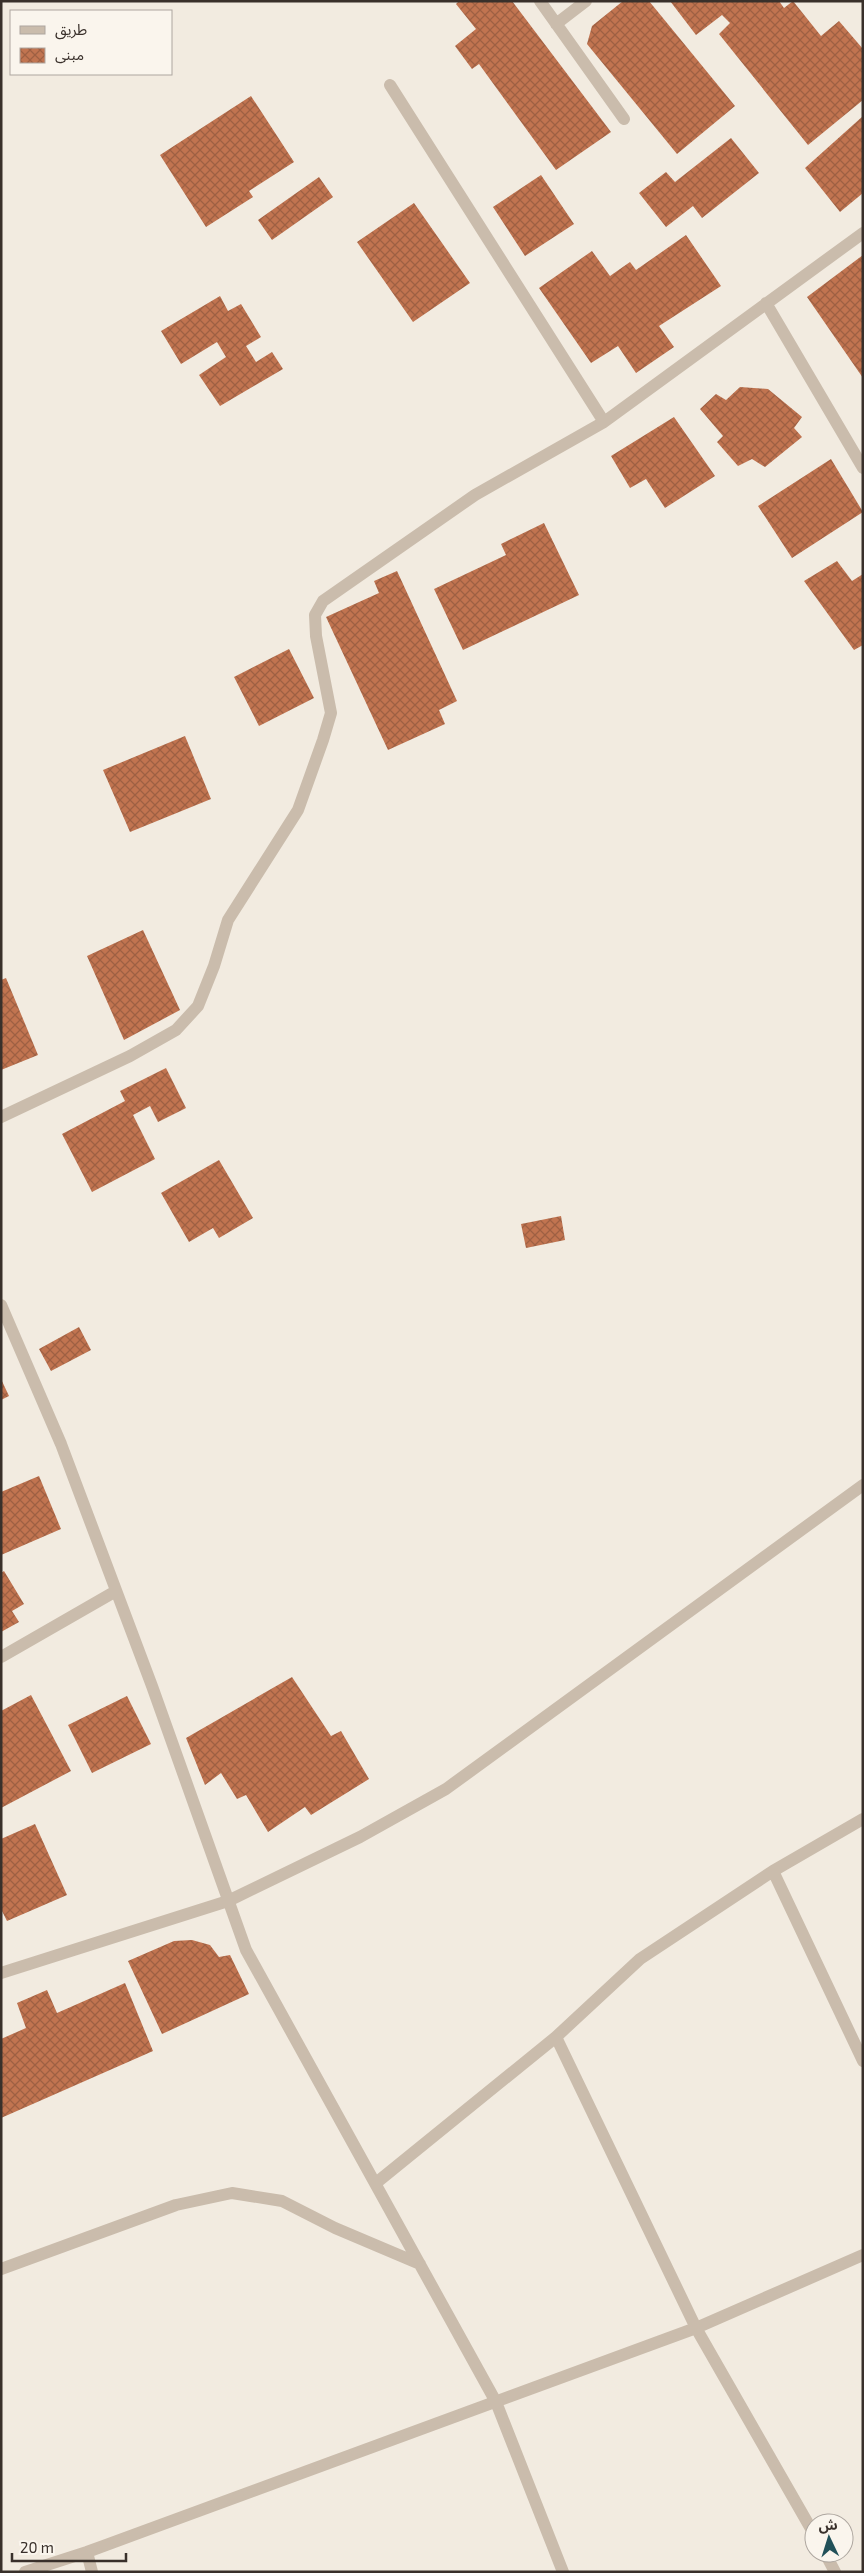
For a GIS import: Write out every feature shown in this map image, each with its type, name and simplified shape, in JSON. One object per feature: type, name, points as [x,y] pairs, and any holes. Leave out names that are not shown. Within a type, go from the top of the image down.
[{"type":"street","points":[[540,1],[624,119]]},
{"type":"street","points":[[556,24],[586,1]]},
{"type":"street","points":[[390,85],[604,422]]},
{"type":"street","points":[[1,1116],[130,1056],[176,1030],[198,1006],[214,966],[228,920],[298,810],[324,740],[331,713],[316,636],[315,615],[323,601],[476,495],[604,422],[863,232]]},
{"type":"street","points":[[766,303],[863,468]]},
{"type":"street","points":[[1,1305],[61,1444],[116,1590],[246,1950],[496,2402],[563,2572]]},
{"type":"street","points":[[1,1973],[228,1901],[360,1837],[446,1788],[863,1485]]},
{"type":"street","points":[[1,1657],[116,1590]]},
{"type":"street","points":[[376,2182],[556,2037],[640,1959],[773,1872],[863,1819]]},
{"type":"street","points":[[773,1872],[863,2061]]},
{"type":"street","points":[[556,2037],[696,2328],[804,2517]]},
{"type":"street","points":[[1,2269],[176,2205],[232,2193],[282,2201],[335,2228],[420,2264]]},
{"type":"street","points":[[25,2572],[87,2552],[696,2328],[863,2255]]},
{"type":"street","points":[[87,2552],[92,2572]]},
{"type":"building","points":[[459,1],[512,1],[611,132],[556,170],[479,64],[472,69],[455,46],[476,29],[456,4]]},
{"type":"building","points":[[623,1],[649,1],[735,106],[677,154],[587,44],[592,26]]},
{"type":"building","points":[[670,1],[779,1],[784,8],[793,1],[821,36],[839,21],[863,49],[863,100],[808,145],[719,34],[730,23],[722,15],[696,35]]},
{"type":"building","points":[[251,96],[294,162],[249,191],[253,197],[206,227],[160,155]]},
{"type":"building","points":[[863,116],[863,193],[840,212],[805,168]]},
{"type":"building","points":[[731,138],[759,173],[702,218],[693,206],[666,227],[639,193],[666,172],[675,182]]},
{"type":"building","points":[[541,175],[574,224],[525,256],[493,207]]},
{"type":"building","points":[[319,177],[333,197],[272,240],[258,220]]},
{"type":"building","points":[[414,203],[470,283],[413,322],[357,242]]},
{"type":"building","points":[[686,235],[721,286],[659,326],[674,347],[636,373],[618,346],[591,363],[539,288],[592,251],[610,276],[630,262],[636,270]]},
{"type":"building","points":[[863,255],[863,378],[807,297]]},
{"type":"building","points":[[220,296],[228,311],[241,304],[261,337],[246,346],[256,362],[272,352],[283,369],[220,406],[199,375],[226,357],[217,342],[181,364],[161,331]]},
{"type":"building","points":[[740,387],[768,389],[802,417],[794,428],[802,437],[765,467],[752,459],[738,466],[717,442],[723,436],[700,409],[716,394],[726,400]]},
{"type":"building","points":[[674,417],[715,476],[665,508],[646,479],[630,488],[611,456]]},
{"type":"building","points":[[831,459],[863,512],[792,558],[758,506]]},
{"type":"building","points":[[544,523],[579,595],[463,650],[434,589],[506,555],[501,544]]},
{"type":"building","points":[[837,561],[852,581],[863,574],[863,645],[854,650],[804,581]]},
{"type":"building","points":[[397,571],[457,701],[439,710],[445,724],[388,750],[326,617],[379,593],[374,581]]},
{"type":"building","points":[[289,649],[314,698],[259,726],[234,677]]},
{"type":"building","points":[[185,736],[211,799],[130,832],[103,770]]},
{"type":"building","points":[[143,930],[180,1010],[124,1040],[87,956]]},
{"type":"building","points":[[6,978],[38,1055],[1,1070],[1,980]]},
{"type":"building","points":[[166,1068],[186,1108],[158,1122],[150,1106],[133,1115],[155,1159],[92,1192],[62,1134],[125,1101],[120,1091]]},
{"type":"building","points":[[219,1160],[253,1218],[219,1238],[213,1228],[189,1242],[161,1193]]},
{"type":"building","points":[[561,1216],[565,1240],[526,1248],[521,1224]]},
{"type":"building","points":[[79,1327],[91,1350],[51,1371],[39,1349]]},
{"type":"building","points":[[1,1379],[9,1396],[1,1400]]},
{"type":"building","points":[[39,1476],[61,1529],[1,1555],[1,1492]]},
{"type":"building","points":[[4,1571],[24,1604],[12,1611],[19,1622],[1,1632],[1,1573]]},
{"type":"building","points":[[292,1677],[331,1736],[341,1731],[369,1779],[311,1815],[305,1807],[268,1832],[246,1795],[237,1799],[221,1773],[205,1785],[186,1738]]},
{"type":"building","points":[[31,1695],[71,1771],[1,1808],[1,1711]]},
{"type":"building","points":[[127,1696],[151,1744],[92,1773],[68,1725]]},
{"type":"building","points":[[35,1824],[67,1895],[7,1921],[1,1909],[1,1839]]},
{"type":"building","points":[[192,1940],[210,1945],[219,1957],[230,1955],[249,1994],[162,2034],[128,1961],[174,1941]]},
{"type":"building","points":[[125,1983],[153,2051],[1,2118],[1,2039],[26,2028],[17,2003],[47,1990],[57,2013]]}]
